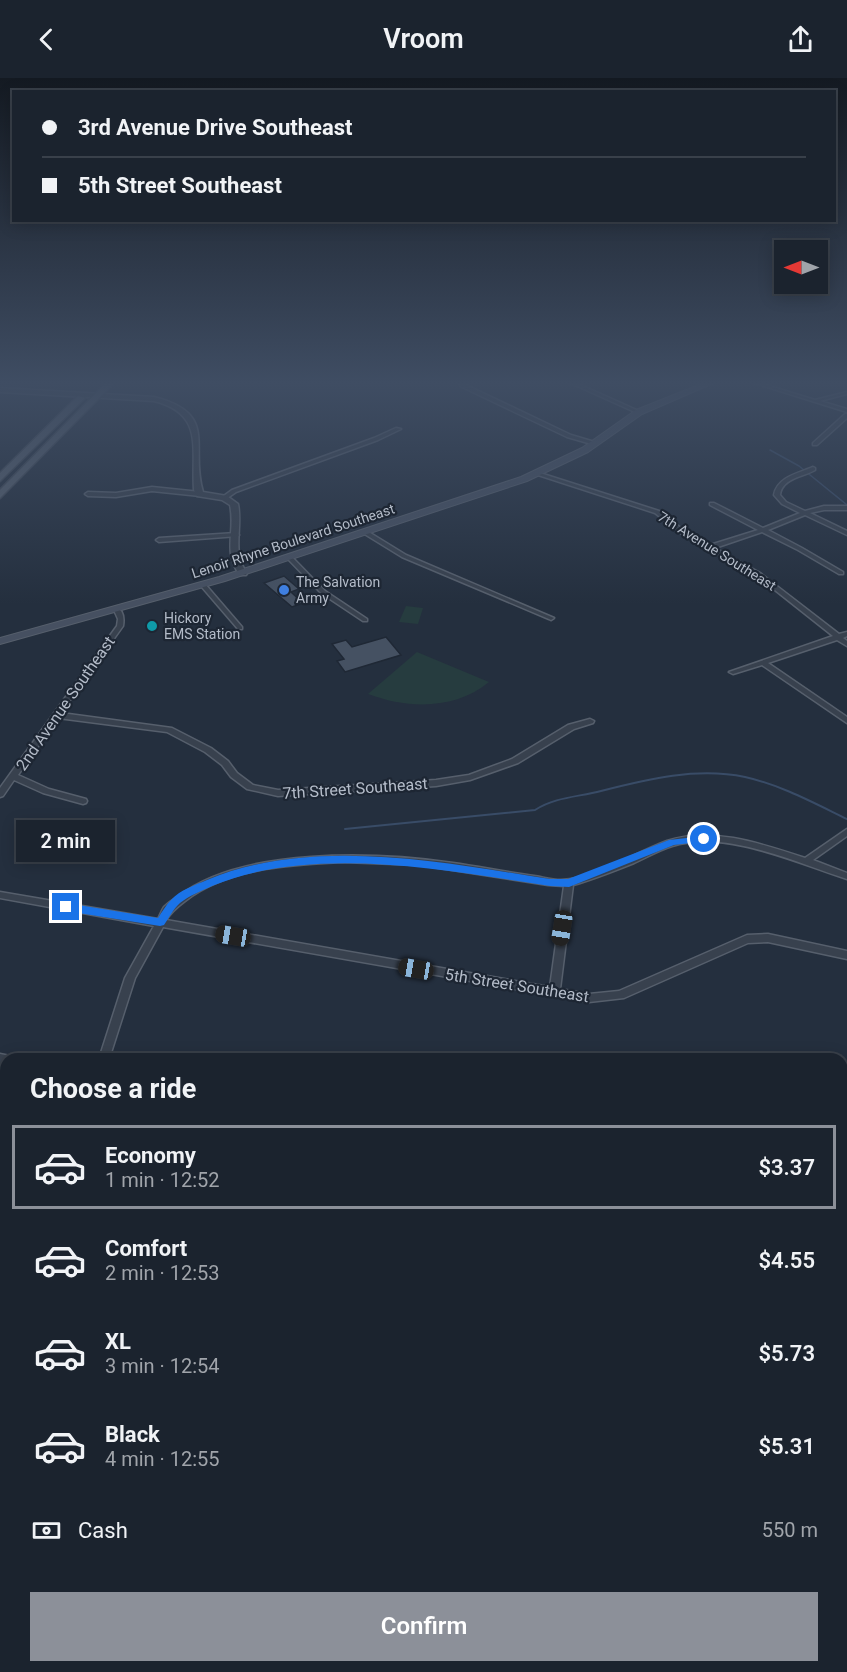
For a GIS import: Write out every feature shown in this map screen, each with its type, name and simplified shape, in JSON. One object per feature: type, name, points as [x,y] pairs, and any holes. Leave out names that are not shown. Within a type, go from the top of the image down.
[{"type":"main road","points":[[0,478],[24,455]]},
{"type":"main road","points":[[0,495],[35,455]]},
{"type":"main road","name":"Lenoir Rhyne Boulevard Southeast","points":[[0,641],[243,573],[538,474],[573,455]]},
{"type":"street","points":[[196,455],[197,487],[200,494]]},
{"type":"street","points":[[224,498],[234,491],[331,455]]},
{"type":"street","points":[[813,469],[784,482],[777,489],[777,495],[782,501],[847,533]]},
{"type":"street","name":"7th Avenue Southeast","points":[[538,474],[652,510],[684,532],[758,574],[847,644]]},
{"type":"street","points":[[88,494],[116,495],[152,489],[200,494],[224,498],[232,502],[236,510],[234,555],[237,566],[243,573]]},
{"type":"street","points":[[712,504],[841,573]]},
{"type":"street","points":[[710,547],[763,530],[820,507],[847,508]]},
{"type":"street","points":[[365,532],[404,556],[551,618]]},
{"type":"street","points":[[159,540],[236,534]]},
{"type":"street","points":[[289,557],[323,592],[365,620]]},
{"type":"street","points":[[204,585],[240,628]]},
{"type":"street","name":"2nd Avenue Southeast","points":[[0,794],[120,626],[121,619],[117,610]]},
{"type":"street","points":[[733,672],[847,634]]},
{"type":"street","points":[[763,662],[847,721]]},
{"type":"street","name":"7th Street Southeast","points":[[56,715],[169,730],[208,750],[225,763],[234,776],[250,787],[278,793],[436,783],[471,777],[515,761],[562,732],[590,721]]},
{"type":"street","points":[[0,784],[13,776],[46,791],[82,801]]},
{"type":"street","points":[[806,861],[847,832]]},
{"type":"street","points":[[106,1053],[130,978],[160,922],[175,901],[204,885],[250,870],[293,862],[352,860],[409,862],[550,883],[569,883],[672,842],[687,839],[740,844],[806,861],[847,876]]},
{"type":"street","points":[[554,993],[569,883]]},
{"type":"street","name":"5th Street Southeast","points":[[0,895],[589,998],[620,995],[747,939],[768,938],[847,955]]},
{"type":"green space","points":[[406,606],[423,608],[418,624],[399,622]]},
{"type":"green space","points":[[417,652],[489,682],[461,698],[431,704],[399,702],[368,694]]},
{"type":"building","name":"The Salvation Army","points":[[284,576],[299,589],[291,592],[303,603],[292,607],[264,583]]},
{"type":"building","points":[[386,637],[401,655],[345,672],[337,661],[344,659],[332,644],[346,640],[352,647]]},
{"type":"waterway","points":[[780,455],[799,466],[847,505]]},
{"type":"waterway","points":[[345,829],[535,810],[559,800],[637,782],[709,773],[745,777],[771,785],[847,819]]},
{"type":"place","name":"The Salvation Army","points":[[284,590]]},
{"type":"place","name":"Hickory EMS Station","points":[[152,626]]},
{"type":"route","points":[[66,907],[160,922],[175,901],[204,885],[225,877],[271,865],[330,860],[381,860],[452,866],[550,883],[569,883],[672,842],[695,838],[704,839]]}]
